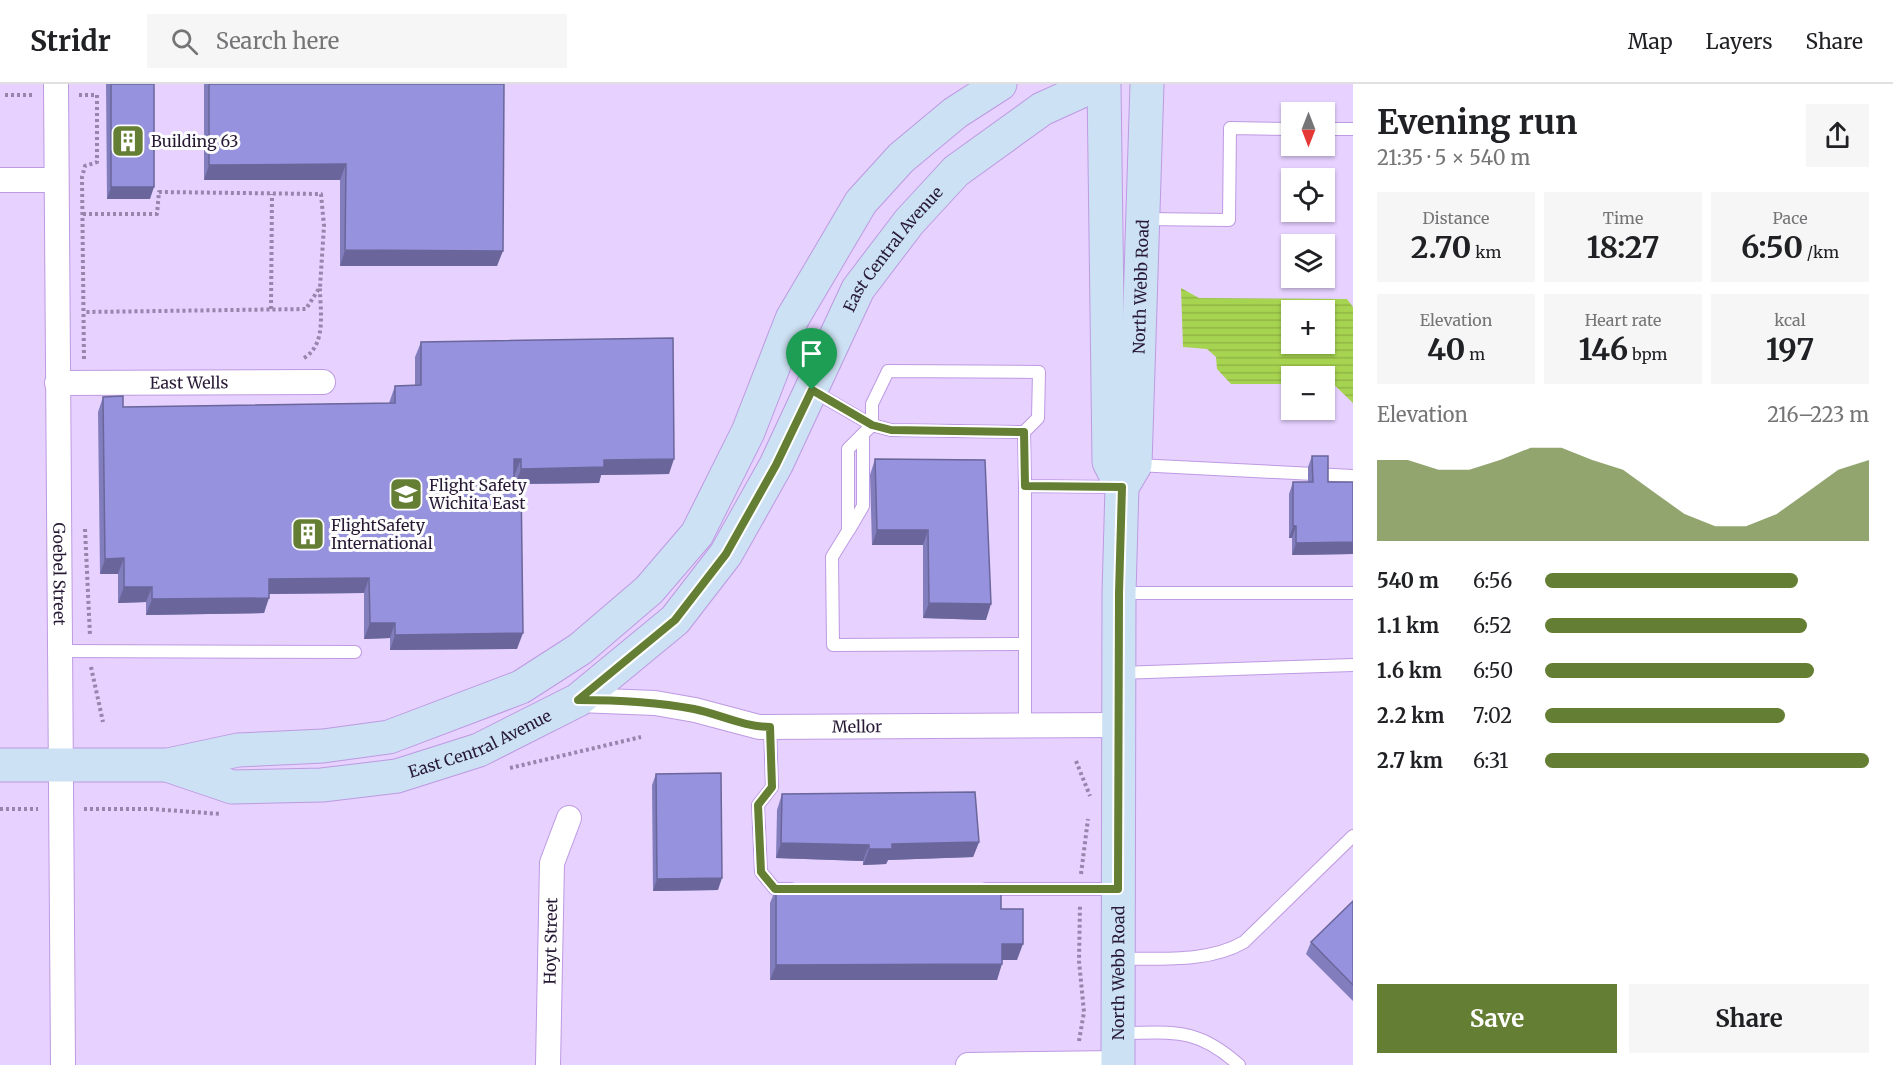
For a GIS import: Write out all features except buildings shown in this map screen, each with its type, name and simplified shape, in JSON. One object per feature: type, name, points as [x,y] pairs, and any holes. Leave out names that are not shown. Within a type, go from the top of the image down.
[{"type":"main road","name":"East Central Avenue","points":[[0,765],[168,765],[238,750],[323,746],[389,737],[521,687],[580,649],[649,590],[697,534],[748,432],[792,319],[861,202],[909,151],[955,113],[1000,84]]},
{"type":"main road","name":"East Central Avenue","points":[[168,765],[232,787],[322,785],[398,776],[479,750],[589,700],[675,620],[726,554],[776,465],[858,289],[909,222],[956,171],[1042,109],[1097,84]]},
{"type":"main road","name":"North Webb Road","points":[[1104,84],[1109,462],[1129,476]]},
{"type":"main road","name":"North Webb Road","points":[[1118,1054],[1119,593],[1129,476],[1143,219],[1147,84]]},
{"type":"street","name":"Goebel Street","points":[[56,84],[63,1065]]},
{"type":"street","points":[[0,180],[57,180]]},
{"type":"street","name":"East Wells","points":[[57,383],[323,382]]},
{"type":"street","name":"Mellor","points":[[589,700],[655,703],[695,710],[759,727],[1118,725]]},
{"type":"street","name":"Hoyt Street","points":[[548,1065],[552,863],[569,818]]},
{"type":"street","points":[[968,1065],[1118,1054]]},
{"type":"street","points":[[540,1065],[560,1065]]},
{"type":"lane","points":[[1143,219],[1230,220],[1230,128],[1281,129]]},
{"type":"lane","points":[[1335,129],[1353,129]]},
{"type":"lane","points":[[812,390],[868,429],[1024,432],[1038,418],[1039,372],[888,371],[872,404],[868,429],[848,449],[848,531],[832,557],[833,645],[1025,644]]},
{"type":"lane","points":[[1024,432],[1025,725]]},
{"type":"lane","points":[[1025,486],[1129,476],[1353,476]]},
{"type":"lane","points":[[1119,593],[1353,593]]},
{"type":"lane","points":[[60,651],[355,652]]},
{"type":"lane","points":[[1118,674],[1353,665]]},
{"type":"lane","points":[[770,727],[772,787],[758,805],[761,872],[775,889],[798,889]]},
{"type":"lane","points":[[1118,959],[1181,957],[1229,951],[1244,942],[1353,836]]},
{"type":"lane","points":[[975,889],[1118,889]]},
{"type":"lane","points":[[1118,1054],[1178,1033],[1200,1037],[1223,1051],[1239,1065]]},
{"type":"path","points":[[83,214],[157,214],[159,192],[321,194],[324,226],[321,336],[313,353],[296,364]]},
{"type":"path","points":[[271,309],[272,194]]},
{"type":"path","points":[[86,312],[306,309],[321,287]]},
{"type":"shaded area","points":[[1181,288],[1199,298],[1347,299],[1353,307],[1353,403],[1335,386],[1335,366],[1281,366],[1281,384],[1231,384],[1217,369],[1216,357],[1207,349],[1183,347]]},
{"type":"place","name":"Building 63","points":[[128,141]]},
{"type":"place","name":"Flight Safety Wichita East","points":[[406,494]]},
{"type":"place","name":"FlightSafety International","points":[[308,534]]},
{"type":"route","points":[[812,390],[872,425],[891,430],[1024,432],[1025,486],[1122,487],[1119,593],[1118,889],[775,889],[761,872],[758,805],[772,787],[770,727],[759,727],[695,710],[655,703],[578,700],[675,620],[726,554],[776,465],[812,390]]}]
